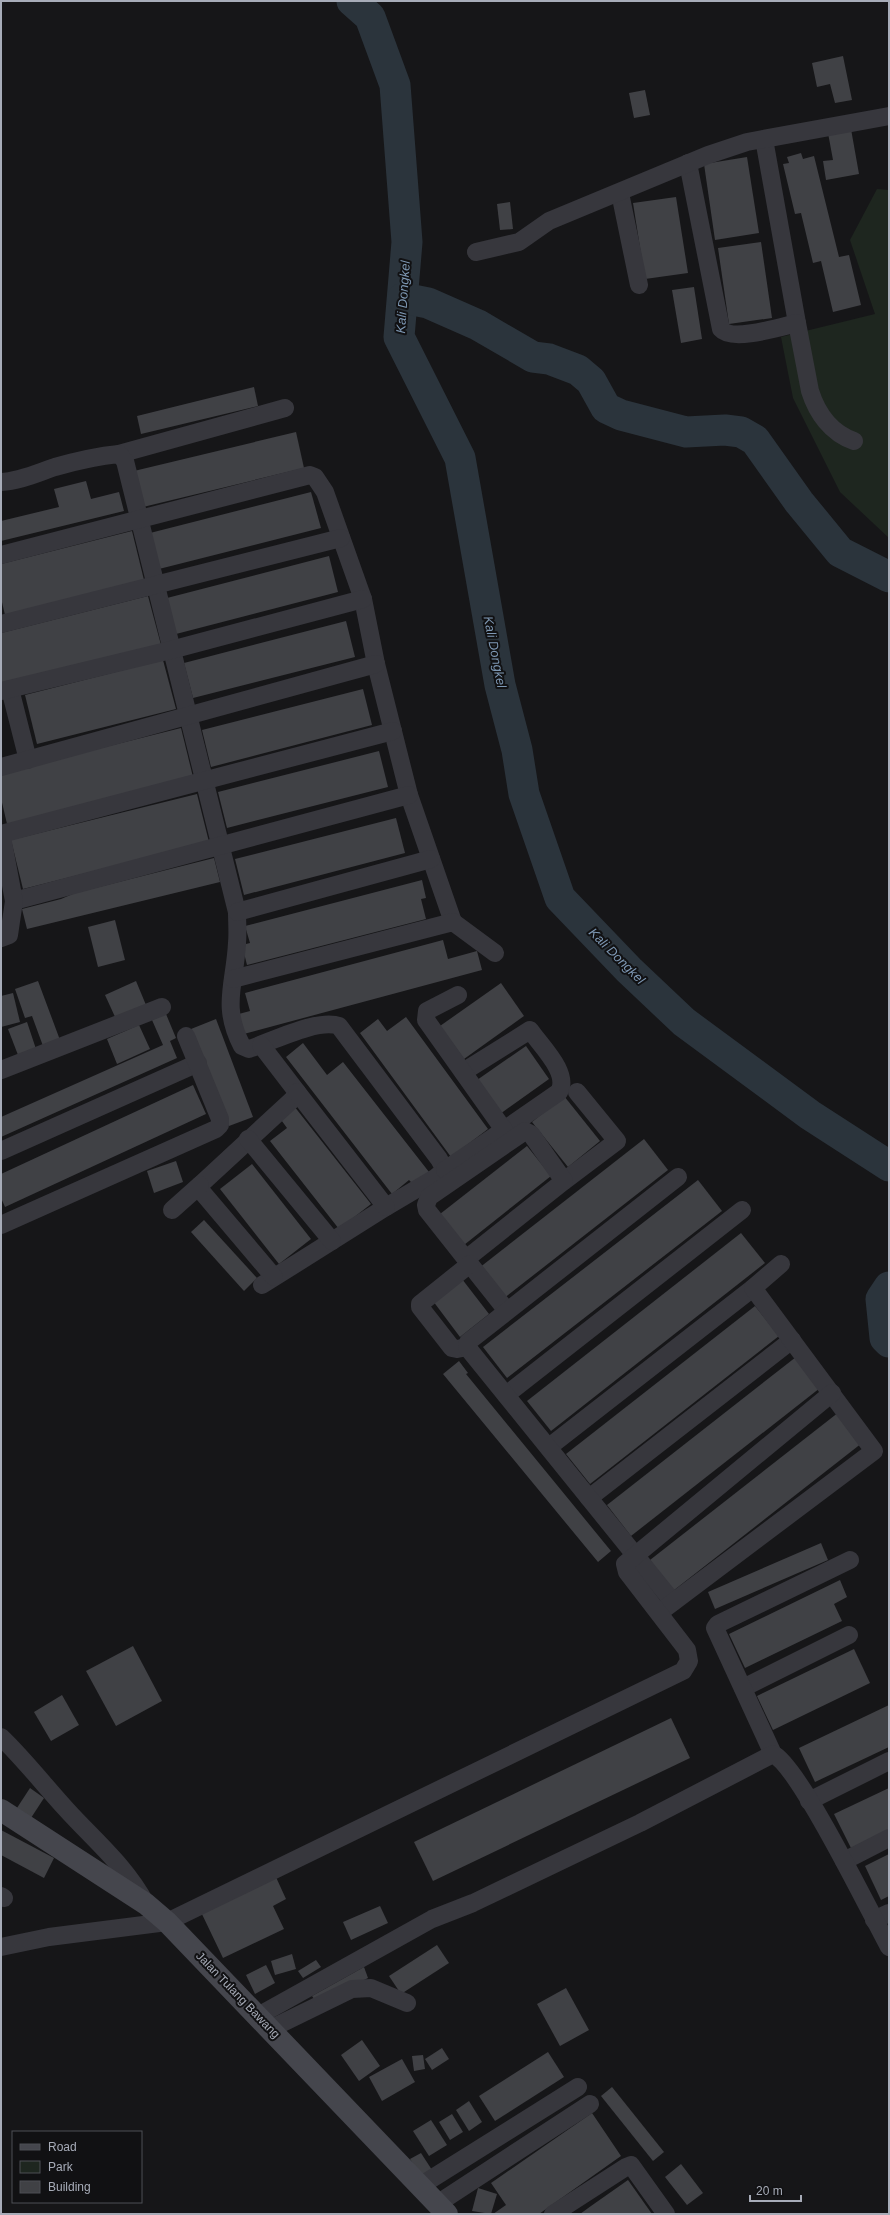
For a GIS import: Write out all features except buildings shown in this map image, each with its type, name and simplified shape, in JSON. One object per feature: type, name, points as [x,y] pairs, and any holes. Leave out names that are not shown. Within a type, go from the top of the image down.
[{"type":"street","points":[[476,252],[519,242],[549,221],[620,193],[688,163],[747,142],[889,116]]},
{"type":"street","points":[[764,139],[810,392],[814,402],[830,425],[842,435],[854,441]]},
{"type":"street","points":[[688,163],[721,329],[728,334],[740,335],[797,324]]},
{"type":"street","points":[[620,193],[639,285]]},
{"type":"street","points":[[1,482],[13,482],[57,467],[120,454],[284,408]]},
{"type":"street","points":[[120,454],[125,461],[187,716],[237,912],[238,943],[229,1002],[236,1035],[242,1046],[249,1049],[310,1028],[331,1023],[339,1026],[434,1153],[445,1170]]},
{"type":"street","points":[[1,555],[310,475],[315,477],[325,492],[363,599],[376,664],[409,795],[453,922],[495,953]]},
{"type":"street","points":[[1,624],[341,538]]},
{"type":"street","points":[[28,760],[5,690],[171,650],[363,599]]},
{"type":"street","points":[[1,767],[376,664]]},
{"type":"street","points":[[1,938],[9,935],[14,901],[2,838],[5,833],[393,731]]},
{"type":"street","points":[[14,901],[221,847],[409,795]]},
{"type":"street","points":[[237,912],[431,859]]},
{"type":"street","points":[[233,979],[453,922]]},
{"type":"street","points":[[458,995],[428,1011],[425,1015],[426,1020],[504,1130]]},
{"type":"street","points":[[1,1070],[162,1007]]},
{"type":"street","points":[[200,1185],[202,1192],[268,1281],[435,1178],[559,1092],[563,1085],[561,1073],[530,1030],[463,1072]]},
{"type":"street","points":[[1,1225],[216,1129],[220,1125],[220,1119],[186,1036]]},
{"type":"street","points":[[261,1045],[386,1207]]},
{"type":"street","points":[[1,1152],[198,1063]]},
{"type":"street","points":[[172,1210],[293,1099],[297,1092]]},
{"type":"street","points":[[467,1347],[457,1350],[452,1348],[420,1307],[420,1304],[468,1261],[564,1181],[617,1140],[577,1092]]},
{"type":"street","points":[[507,1311],[427,1210],[426,1204],[429,1197],[526,1131],[531,1134],[564,1181]]},
{"type":"street","points":[[248,1139],[332,1241]]},
{"type":"street","points":[[467,1347],[468,1342],[678,1177]]},
{"type":"street","points":[[506,1395],[742,1210]]},
{"type":"street","points":[[549,1447],[753,1288],[781,1264]]},
{"type":"street","points":[[658,1613],[873,1453],[873,1447],[753,1288]]},
{"type":"street","points":[[589,1498],[792,1340]]},
{"type":"street","points":[[467,1347],[549,1447],[634,1556],[673,1602]]},
{"type":"street","points":[[1,1947],[49,1937],[167,1922],[682,1672],[688,1662],[687,1650],[624,1567],[625,1564],[832,1393]]},
{"type":"street","points":[[850,1560],[718,1624],[715,1628],[773,1754],[780,1757],[787,1766],[844,1861],[882,1916],[889,1947]]},
{"type":"street","points":[[743,1688],[849,1635]]},
{"type":"street","points":[[1,1737],[67,1810],[116,1859],[136,1885],[146,1904]]},
{"type":"street","points":[[264,2023],[432,1919],[473,1903],[640,1823],[773,1754]]},
{"type":"street","points":[[809,1801],[889,1761]]},
{"type":"street","name":"Jalan Tulang Bawang","points":[[1,1810],[146,1904],[167,1922],[442,2209]]},
{"type":"street","points":[[844,1861],[889,1838]]},
{"type":"street","points":[[264,2023],[352,1989],[371,1988],[407,2003]]},
{"type":"street","points":[[420,2186],[578,2088]]},
{"type":"street","points":[[442,2209],[590,2104]]},
{"type":"street","points":[[553,2214],[631,2165],[666,2214]]},
{"type":"green space","points":[[877,189],[889,190],[889,538],[840,492],[793,398],[781,337],[875,314],[850,240]]},
{"type":"waterway","name":"Kali Dongkel","points":[[352,1],[370,17],[395,85],[407,242],[399,337],[460,458],[500,685],[517,750],[524,794],[560,898],[629,970],[684,1022],[810,1115],[889,1166]]},
{"type":"waterway","points":[[403,298],[428,303],[478,325],[533,357],[549,359],[578,370],[591,381],[606,408],[621,415],[686,432],[725,430],[741,432],[755,440],[799,502],[840,552],[889,577]]},
{"type":"waterway","name":"Kali Dongkel","points":[[889,1287],[881,1299],[885,1338],[889,1342]]}]
